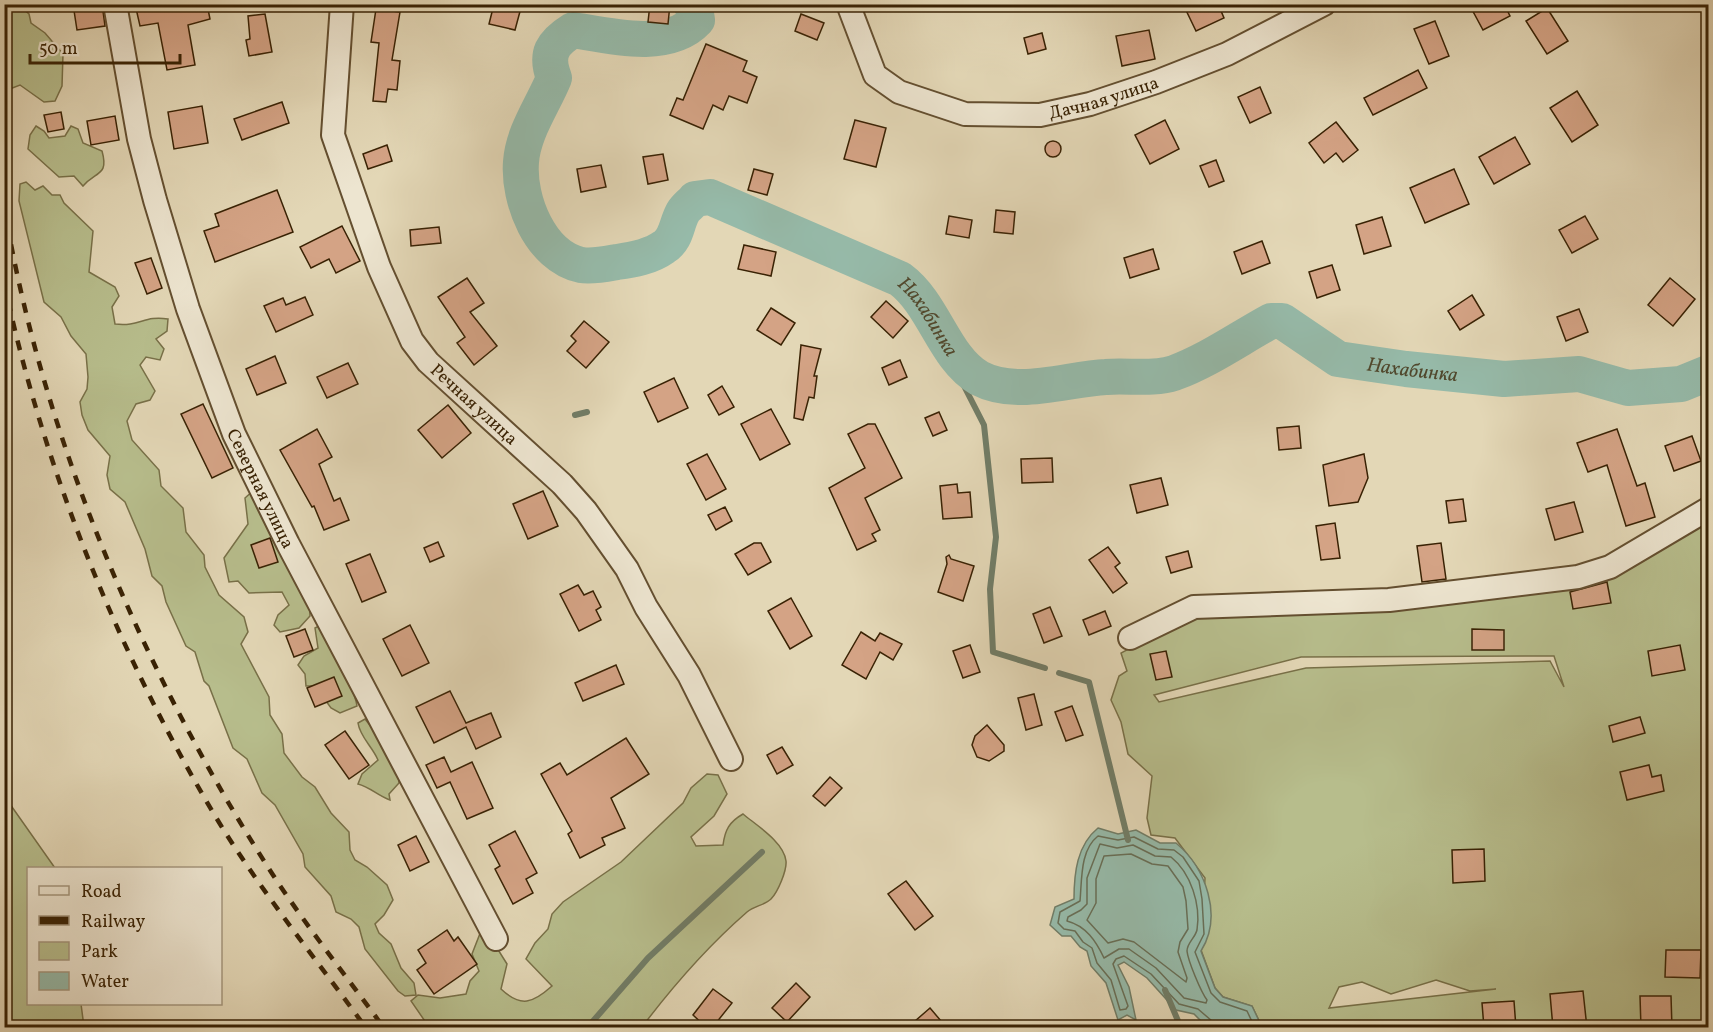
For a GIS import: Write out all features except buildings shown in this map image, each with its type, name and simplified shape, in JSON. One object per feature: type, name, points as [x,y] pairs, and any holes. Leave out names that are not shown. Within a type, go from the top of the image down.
[{"type":"street","name":"Северная улица","points":[[115,4],[139,140],[155,200],[188,309],[234,434],[293,555],[496,939]]},
{"type":"street","name":"Речная улица","points":[[342,4],[333,135],[379,267],[412,341],[428,362],[525,449],[586,511],[627,569],[646,606],[689,675],[731,759]]},
{"type":"street","name":"Дачная улица","points":[[848,4],[875,75],[899,92],[965,114],[1040,115],[1090,104],[1166,78],[1227,54],[1324,4]]},
{"type":"street","points":[[1130,638],[1194,607],[1389,600],[1593,574],[1610,567],[1708,509]]},
{"type":"green space","points":[[7,5],[21,7],[29,14],[31,23],[45,33],[63,54],[62,86],[55,101],[44,102],[20,85],[7,90],[4,85]]},
{"type":"green space","points":[[36,126],[49,138],[65,136],[71,126],[78,129],[83,143],[102,151],[104,165],[100,172],[83,186],[74,176],[59,177],[28,149],[30,135]]},
{"type":"green space","points":[[26,182],[35,190],[43,186],[52,195],[60,195],[64,203],[93,231],[89,272],[115,287],[119,296],[112,307],[115,324],[168,319],[167,331],[156,339],[164,349],[160,360],[146,357],[140,365],[155,391],[150,400],[136,404],[127,421],[132,440],[159,470],[161,486],[183,508],[186,532],[204,555],[205,567],[219,595],[244,617],[248,632],[241,644],[269,697],[270,715],[282,734],[284,753],[302,777],[315,787],[331,813],[349,832],[350,850],[355,860],[367,867],[387,885],[393,900],[375,924],[379,933],[391,944],[401,968],[414,983],[416,995],[405,996],[398,991],[365,949],[359,927],[351,919],[336,912],[331,896],[305,867],[303,854],[275,805],[262,793],[247,759],[233,748],[209,686],[204,681],[195,652],[186,646],[166,602],[162,586],[152,576],[145,549],[125,502],[110,489],[107,475],[110,456],[88,430],[82,415],[80,402],[87,389],[88,377],[86,354],[71,336],[61,317],[44,302],[19,201],[20,184]]},
{"type":"green space","points":[[254,490],[309,595],[310,616],[299,628],[280,632],[274,625],[278,615],[289,605],[282,592],[249,593],[238,581],[229,582],[224,558],[248,524],[245,498]]},
{"type":"green space","points":[[1708,522],[1708,1027],[1262,1027],[1252,1006],[1223,997],[1215,988],[1201,950],[1205,878],[1175,838],[1151,835],[1147,818],[1152,776],[1128,754],[1121,722],[1111,700],[1119,676],[1127,671],[1121,653],[1190,616],[1393,609],[1655,552]],"holes":[[[1554,656],[1564,687],[1550,661],[1306,668],[1159,702],[1154,695],[1301,657]],[[1436,980],[1470,991],[1496,989],[1329,1008],[1339,987],[1362,982],[1391,994]]]},
{"type":"green space","points":[[321,625],[347,677],[357,706],[340,713],[331,708],[315,686],[306,686],[305,674],[298,665],[304,656],[318,648],[315,628]]},
{"type":"green space","points":[[365,719],[396,765],[399,783],[389,794],[390,800],[358,784],[362,774],[378,760],[359,728],[358,723]]},
{"type":"green space","points":[[707,774],[718,775],[727,794],[714,816],[691,837],[696,846],[723,845],[728,827],[743,814],[769,834],[780,847],[786,861],[785,870],[774,896],[766,903],[747,912],[718,939],[642,1027],[507,1028],[505,1024],[494,1028],[429,1027],[411,1001],[418,995],[440,998],[466,994],[470,981],[479,971],[472,954],[481,931],[497,948],[507,964],[501,989],[508,995],[521,1001],[527,1001],[539,996],[552,986],[526,959],[535,943],[548,929],[552,914],[563,902],[621,862],[683,803],[691,788]]},
{"type":"green space","points":[[5,797],[54,867],[27,867],[27,1005],[81,1005],[84,1027],[5,1027]]},
{"type":"water","points":[[1098,828],[1118,834],[1136,830],[1160,843],[1176,843],[1187,853],[1203,879],[1208,893],[1211,923],[1201,951],[1215,988],[1223,997],[1252,1006],[1262,1027],[1217,1027],[1204,1024],[1194,1014],[1176,1010],[1147,978],[1124,962],[1118,965],[1129,987],[1136,1020],[1127,1015],[1118,1020],[1106,983],[1091,966],[1087,951],[1080,947],[1071,936],[1062,936],[1050,925],[1055,907],[1074,899],[1076,870],[1081,851]]},
{"type":"waterway","name":"Нахабинка","points":[[691,4],[695,8],[697,20],[685,30],[671,35],[638,39],[573,30],[552,50],[550,62],[554,78],[525,140],[521,177],[523,193],[534,224],[543,238],[567,260],[581,265],[594,265],[635,259],[653,253],[668,244],[674,236],[683,212],[695,199],[710,197],[900,279],[922,302],[957,358],[967,369],[979,378],[1009,387],[1042,386],[1091,378],[1149,377],[1174,373],[1199,362],[1271,321],[1282,321],[1338,359],[1406,369],[1504,379],[1579,374],[1628,388],[1681,384],[1708,373]]},
{"type":"waterway","points":[[915,290],[984,425],[996,537],[990,589],[993,652],[1045,668]]},
{"type":"waterway","points":[[575,415],[587,412]]},
{"type":"waterway","points":[[1059,673],[1089,682],[1128,840]]},
{"type":"waterway","points":[[587,1028],[648,958],[762,852]]},
{"type":"waterway","points":[[1165,990],[1181,1028]]},
{"type":"railway","points":[[4,205],[21,293],[44,380],[72,467],[105,553],[142,637],[182,720],[226,799],[273,875],[384,1028]]},
{"type":"railway","points":[[4,282],[38,416],[60,482],[110,612],[139,675],[204,797],[241,857],[366,1028]]}]
